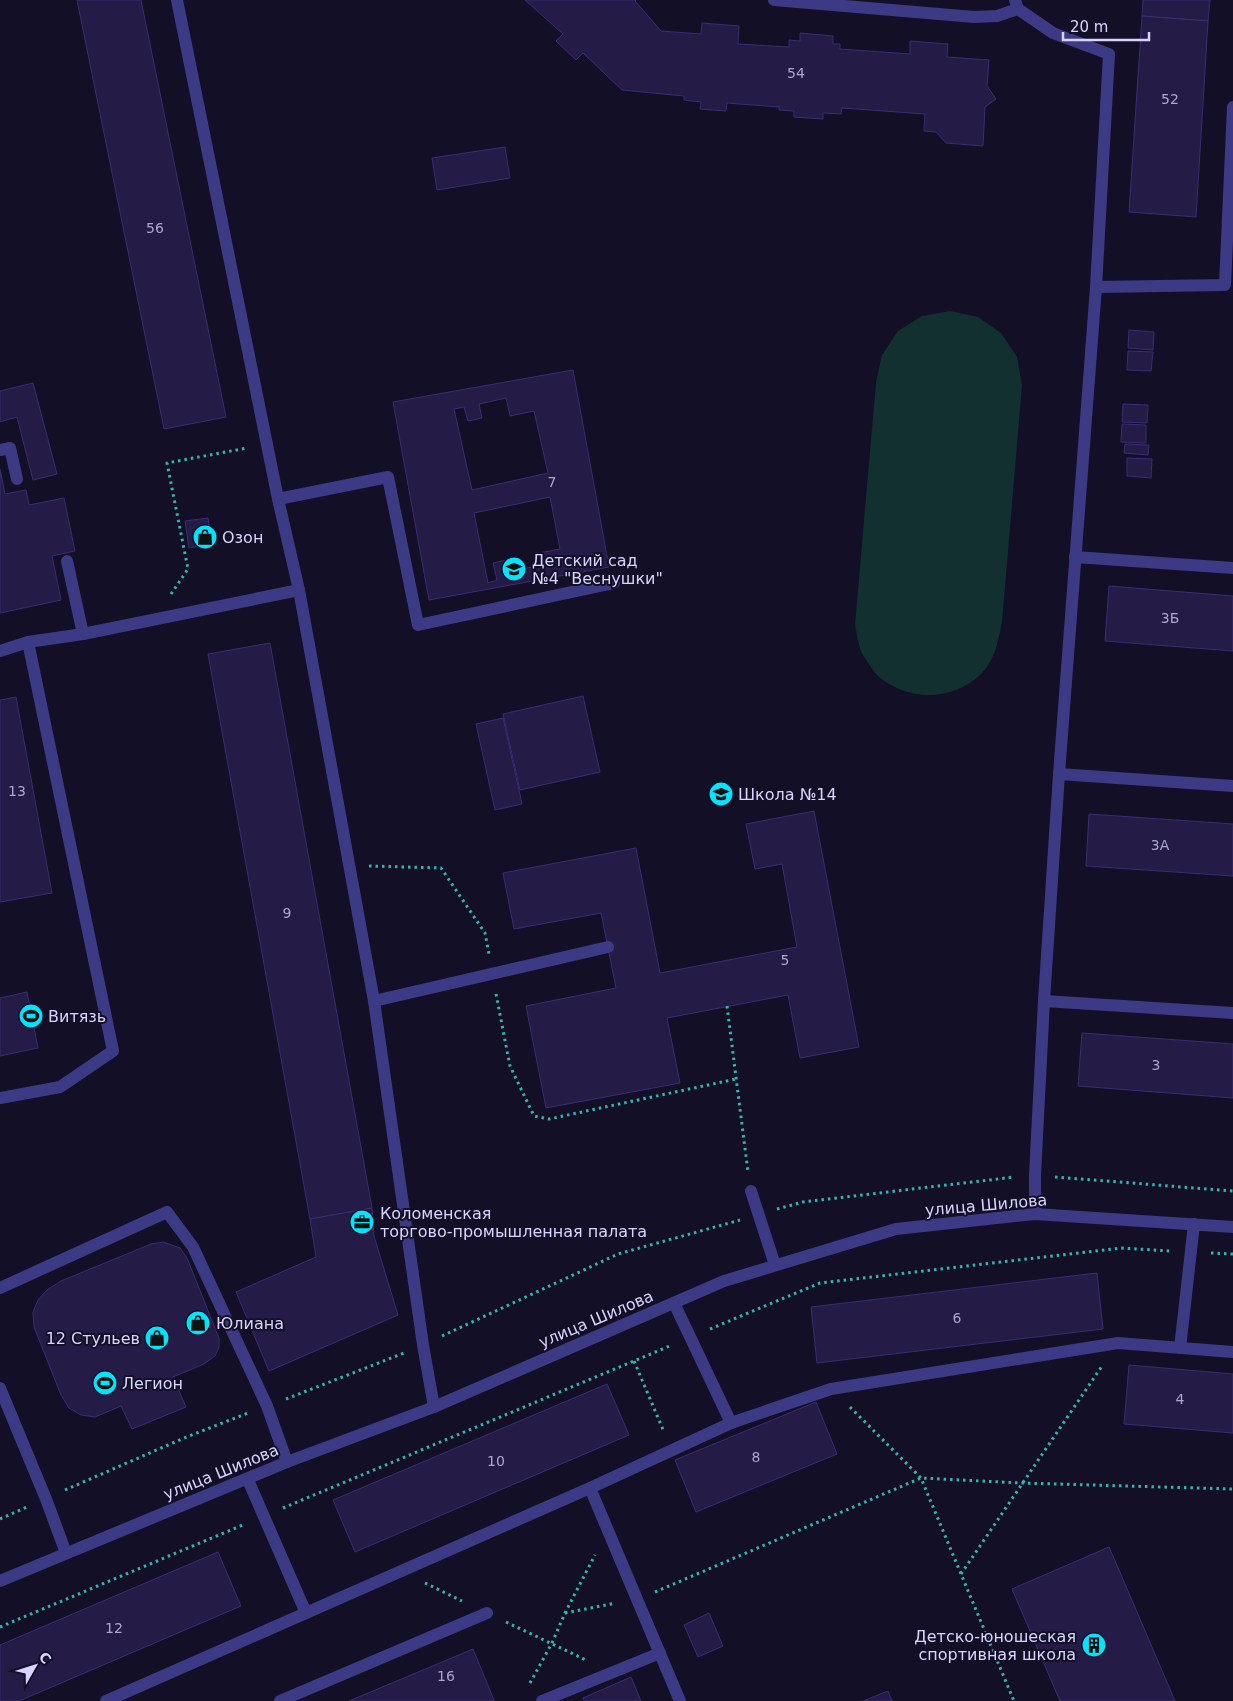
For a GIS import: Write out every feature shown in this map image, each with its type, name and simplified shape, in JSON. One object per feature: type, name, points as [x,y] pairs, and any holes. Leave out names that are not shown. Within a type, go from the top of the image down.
[{"type":"street","points":[[177,0],[278,500],[299,590],[374,1001],[423,1345],[434,1407]]},
{"type":"street","points":[[774,0],[974,17],[997,16],[1016,5],[1053,33],[1109,54],[1096,287],[1058,774],[1044,1001],[1035,1175],[1035,1214]]},
{"type":"street","points":[[1096,287],[1225,285],[1233,107]]},
{"type":"street","points":[[0,450],[10,448],[17,479]]},
{"type":"street","points":[[278,500],[388,477],[418,625],[614,583]]},
{"type":"street","points":[[1075,557],[1233,568]]},
{"type":"street","points":[[67,560],[83,634]]},
{"type":"street","points":[[0,651],[28,642],[83,634],[299,590]]},
{"type":"street","points":[[0,1098],[60,1086],[114,1051],[28,642]]},
{"type":"street","points":[[1058,774],[1233,786]]},
{"type":"street","points":[[374,1001],[608,947]]},
{"type":"street","points":[[1044,1001],[1233,1012]]},
{"type":"street","points":[[751,1191],[775,1265]]},
{"type":"street","points":[[0,1288],[167,1212],[193,1247],[268,1406],[287,1462]]},
{"type":"street","name":"улица Шилова","points":[[0,1581],[248,1480],[287,1462],[434,1407],[724,1280],[896,1229],[1035,1214],[1233,1227]]},
{"type":"street","points":[[1180,1348],[1194,1224]]},
{"type":"street","points":[[674,1303],[731,1424]]},
{"type":"street","points":[[106,1701],[133,1696],[306,1612],[731,1424],[831,1389],[1118,1343],[1233,1352]]},
{"type":"street","points":[[0,1388],[66,1553]]},
{"type":"street","points":[[248,1480],[306,1612]]},
{"type":"street","points":[[590,1488],[680,1701]]},
{"type":"street","points":[[280,1701],[487,1613]]},
{"type":"street","points":[[542,1701],[660,1653]]},
{"type":"path","points":[[166,601],[188,569],[167,463],[267,444]]},
{"type":"path","points":[[348,865],[441,868],[485,933],[510,1066],[534,1116],[549,1119],[736,1079]]},
{"type":"path","points":[[727,1006],[751,1191]]},
{"type":"path","points":[[0,1519],[184,1438],[423,1345],[618,1254],[803,1202],[1035,1175],[1233,1191]]},
{"type":"path","points":[[0,1627],[820,1283],[1121,1248],[1233,1254]]},
{"type":"path","points":[[961,1574],[1021,1483],[1118,1343]]},
{"type":"path","points":[[634,1360],[672,1451]]},
{"type":"path","points":[[831,1389],[921,1478],[1014,1701]]},
{"type":"path","points":[[564,1613],[637,1600],[921,1478],[1233,1489]]},
{"type":"path","points":[[530,1684],[552,1643],[564,1613],[608,1531]]},
{"type":"green space","points":[[950,311],[978,317],[1001,333],[1017,357],[1022,385],[1002,622],[997,643],[985,669],[969,684],[943,694],[930,695],[916,694],[903,690],[878,676],[861,651],[855,625],[876,382],[882,355],[898,331],[922,316]]},
{"type":"building","points":[[77,0],[141,0],[226,417],[164,429]]},
{"type":"building","points":[[525,0],[636,0],[661,31],[701,34],[702,23],[739,26],[738,44],[789,47],[789,40],[800,41],[800,33],[833,36],[833,44],[840,44],[840,49],[910,54],[910,41],[948,44],[947,57],[989,60],[987,86],[996,99],[985,107],[983,146],[946,143],[936,132],[924,131],[925,114],[842,108],[841,114],[823,113],[823,119],[794,117],[794,111],[779,110],[779,107],[727,103],[726,111],[700,109],[701,102],[684,100],[684,96],[622,90],[583,53],[576,60],[556,41],[563,34]]},
{"type":"building","points":[[1143,0],[1210,0],[1208,21],[1142,16]]},
{"type":"building","points":[[1142,16],[1208,21],[1196,217],[1129,212]]},
{"type":"building","points":[[505,147],[510,178],[437,190],[432,158]]},
{"type":"building","points":[[1129,330],[1154,332],[1153,350],[1128,348]]},
{"type":"building","points":[[1128,351],[1153,352],[1151,371],[1127,370]]},
{"type":"building","points":[[573,370],[609,567],[429,600],[393,402]],"holes":[[[506,398],[510,416],[534,411],[548,473],[472,490],[454,409],[464,407],[468,421],[482,418],[479,404]],[[550,497],[560,549],[539,553],[541,565],[513,571],[511,559],[493,563],[497,580],[488,583],[474,513]]]},
{"type":"building","points":[[33,383],[57,474],[33,480],[17,417],[0,422],[0,391]]},
{"type":"building","points":[[1123,404],[1148,405],[1147,423],[1122,422]]},
{"type":"building","points":[[1122,424],[1146,425],[1146,443],[1121,442]]},
{"type":"building","points":[[1125,444],[1149,445],[1148,455],[1124,453]]},
{"type":"building","points":[[1127,458],[1152,459],[1151,478],[1127,476]]},
{"type":"building","points":[[0,469],[5,494],[26,490],[29,505],[64,498],[75,551],[52,556],[61,600],[0,613]]},
{"type":"building","points":[[208,518],[212,544],[189,548],[185,521]]},
{"type":"building","points":[[1109,586],[1233,596],[1233,651],[1105,641]]},
{"type":"building","points":[[270,643],[372,1208],[310,1219],[208,654]]},
{"type":"building","points":[[583,696],[600,772],[520,790],[503,714]]},
{"type":"building","points":[[16,697],[52,893],[0,902],[0,700]]},
{"type":"building","points":[[503,718],[522,804],[495,810],[476,724]]},
{"type":"building","points":[[814,811],[859,1047],[800,1058],[788,995],[667,1018],[680,1083],[546,1108],[526,1006],[616,988],[601,913],[514,929],[503,873],[636,848],[660,973],[797,947],[782,864],[755,869],[746,824]]},
{"type":"building","points":[[1089,814],[1233,824],[1233,876],[1086,866]]},
{"type":"building","points":[[27,992],[38,1048],[0,1056],[0,998]]},
{"type":"building","points":[[1082,1033],[1233,1044],[1233,1098],[1078,1086]]},
{"type":"building","points":[[372,1208],[374,1236],[398,1315],[269,1371],[236,1292],[316,1257],[310,1219]]},
{"type":"building","points":[[163,1242],[180,1248],[187,1258],[219,1338],[219,1347],[215,1356],[204,1364],[173,1377],[186,1407],[132,1429],[121,1406],[95,1417],[81,1415],[69,1408],[61,1395],[34,1327],[33,1312],[38,1300],[47,1290],[61,1281],[151,1244]]},
{"type":"building","points":[[1097,1273],[1103,1329],[817,1363],[811,1307]]},
{"type":"building","points":[[1129,1365],[1233,1374],[1233,1433],[1124,1424]]},
{"type":"building","points":[[607,1384],[629,1435],[355,1552],[333,1500]]},
{"type":"building","points":[[816,1402],[837,1454],[696,1512],[675,1460]]},
{"type":"building","name":"Детско-юношеская спортивная школа","points":[[1109,1547],[1175,1701],[1060,1701],[1012,1589]]},
{"type":"building","points":[[218,1552],[241,1606],[19,1701],[0,1701],[0,1645]]},
{"type":"building","points":[[709,1613],[723,1646],[698,1657],[684,1625]]},
{"type":"building","points":[[473,1649],[494,1700],[349,1701]]},
{"type":"building","points":[[631,1677],[641,1701],[584,1701],[583,1698]]},
{"type":"building","points":[[888,1691],[892,1701],[863,1701]]},
{"type":"place","name":"Озон","points":[[205,537]]},
{"type":"place","name":"Детский сад №4 \"Веснушки\"","points":[[514,569]]},
{"type":"place","name":"Школа №14","points":[[721,794]]},
{"type":"place","name":"Витязь","points":[[31,1016]]},
{"type":"place","name":"Коломенская торгово-промышленная палата","points":[[362,1222]]},
{"type":"place","name":"Юлиана","points":[[198,1323]]},
{"type":"place","name":"12 Стульев","points":[[157,1338]]},
{"type":"place","name":"Легион","points":[[105,1383]]},
{"type":"place","name":"Детско-юношеская спортивная школа","points":[[1094,1645]]}]
